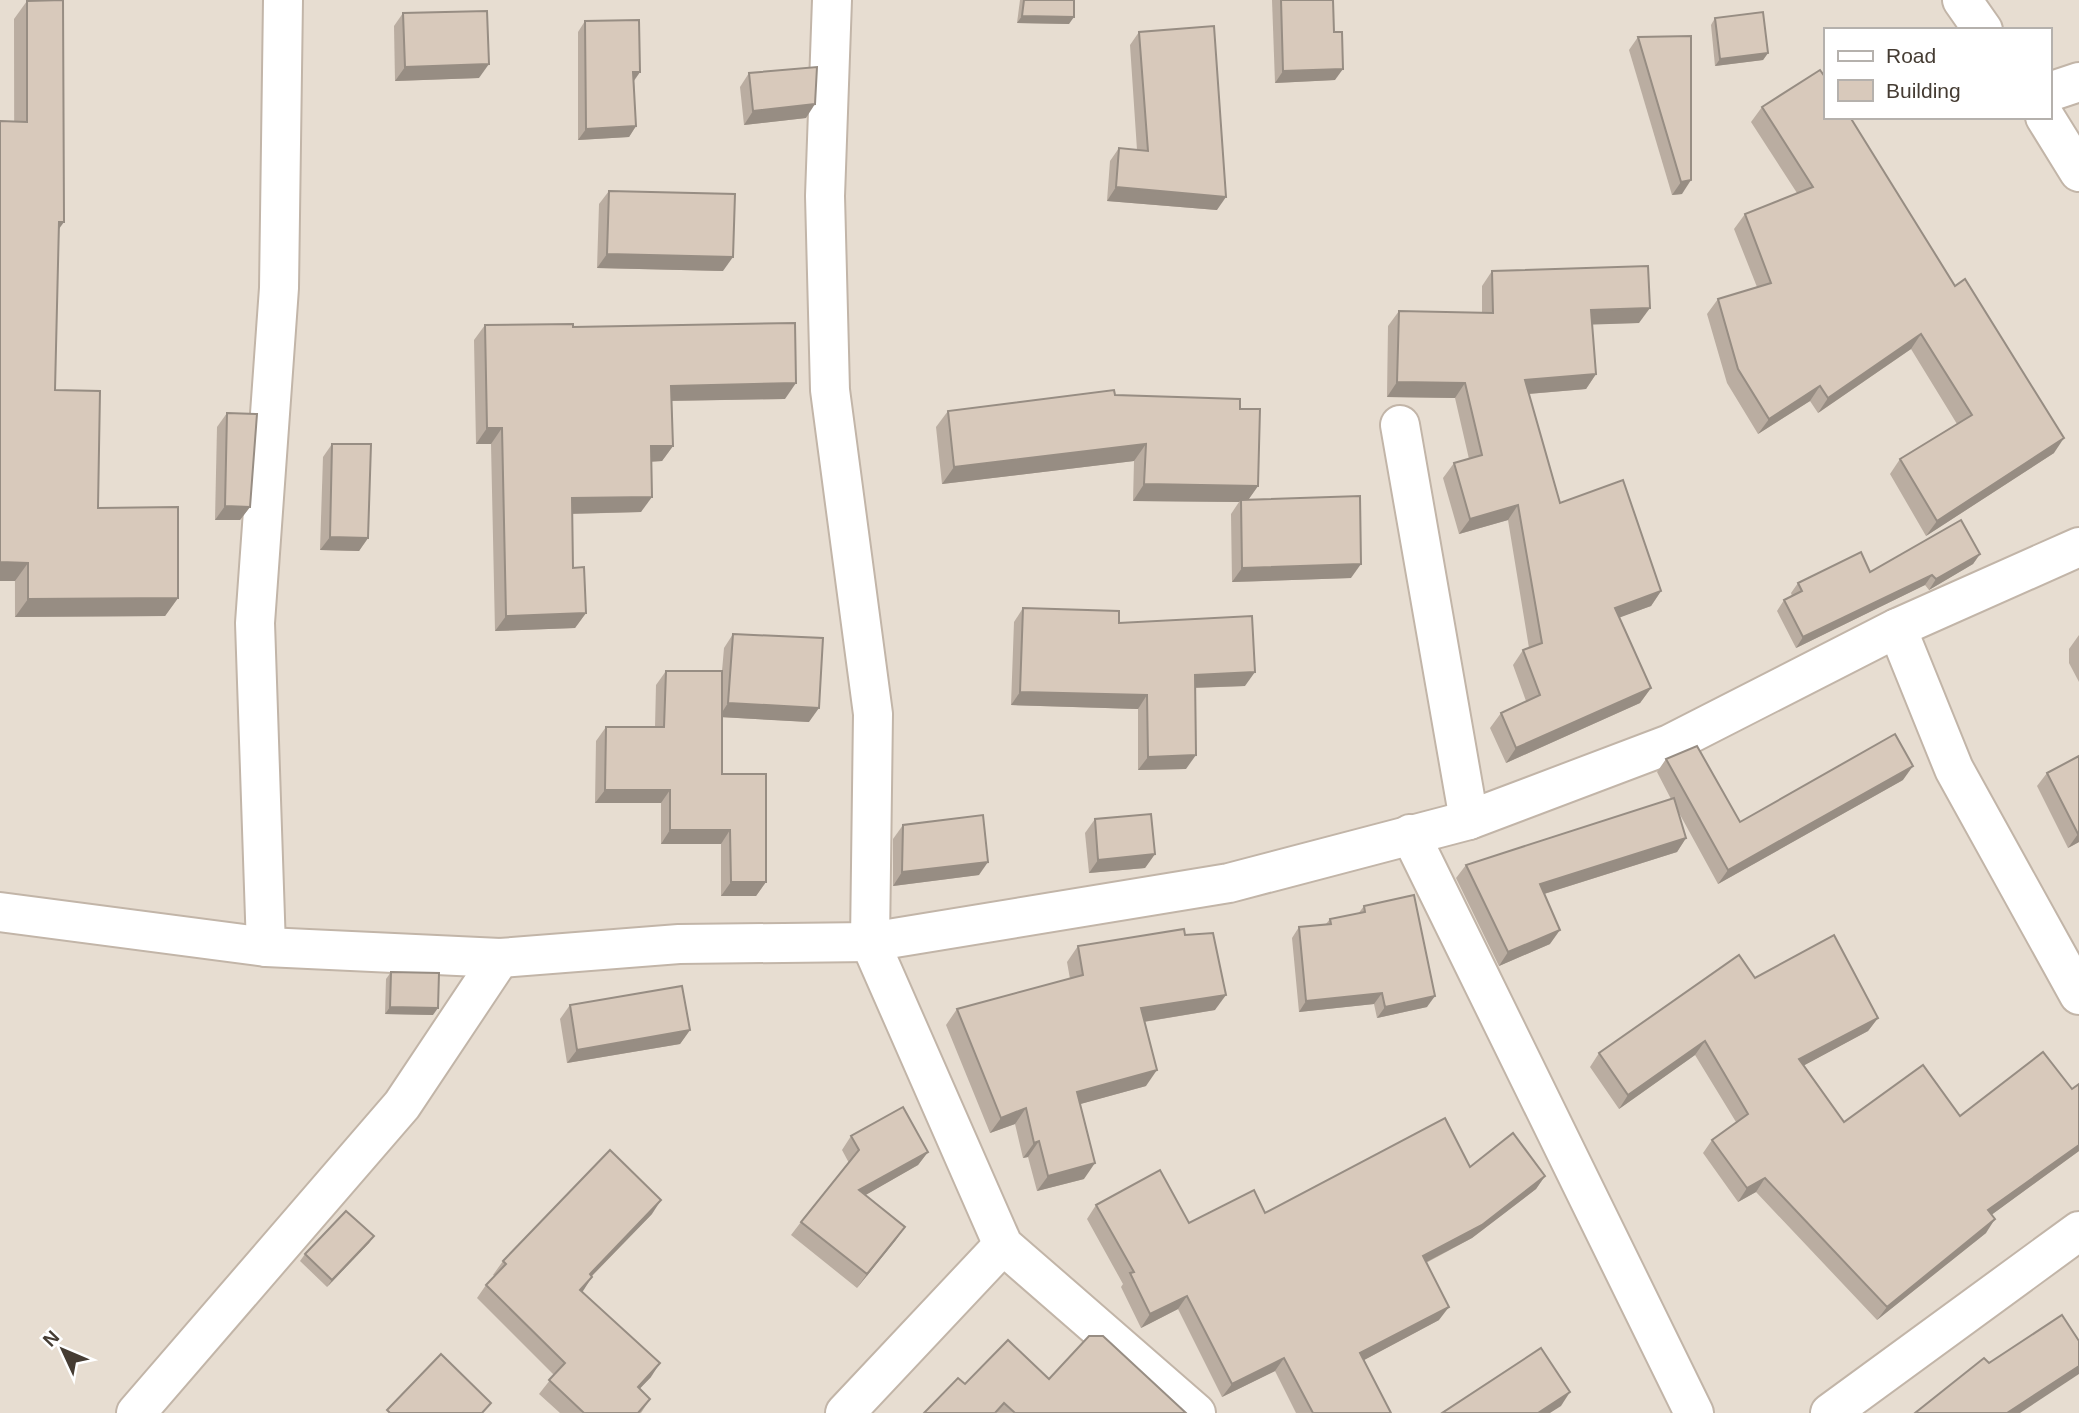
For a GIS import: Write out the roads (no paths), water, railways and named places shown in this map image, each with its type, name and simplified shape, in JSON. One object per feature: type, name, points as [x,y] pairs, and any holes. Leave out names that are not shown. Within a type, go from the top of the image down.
[{"type":"street","points":[[266,947],[255,623],[279,288],[283,0]]},
{"type":"street","points":[[832,0],[825,196],[830,390],[873,714],[870,942],[1003,1245],[1196,1413]]},
{"type":"street","points":[[1962,0],[1982,28]]},
{"type":"street","points":[[2051,91],[2079,82]]},
{"type":"street","points":[[2046,119],[2079,172]]},
{"type":"street","points":[[1400,425],[1469,820]]},
{"type":"street","points":[[0,912],[266,947],[500,958],[679,944],[870,942],[1229,883],[1469,820],[1670,744],[1897,628],[2079,547]]},
{"type":"street","points":[[1897,628],[1954,769],[2079,995]]},
{"type":"street","points":[[1410,834],[1694,1413]]},
{"type":"street","points":[[136,1413],[402,1105],[500,958]]},
{"type":"street","points":[[1830,1413],[2079,1231]]},
{"type":"street","points":[[845,1413],[1003,1245]]}]
